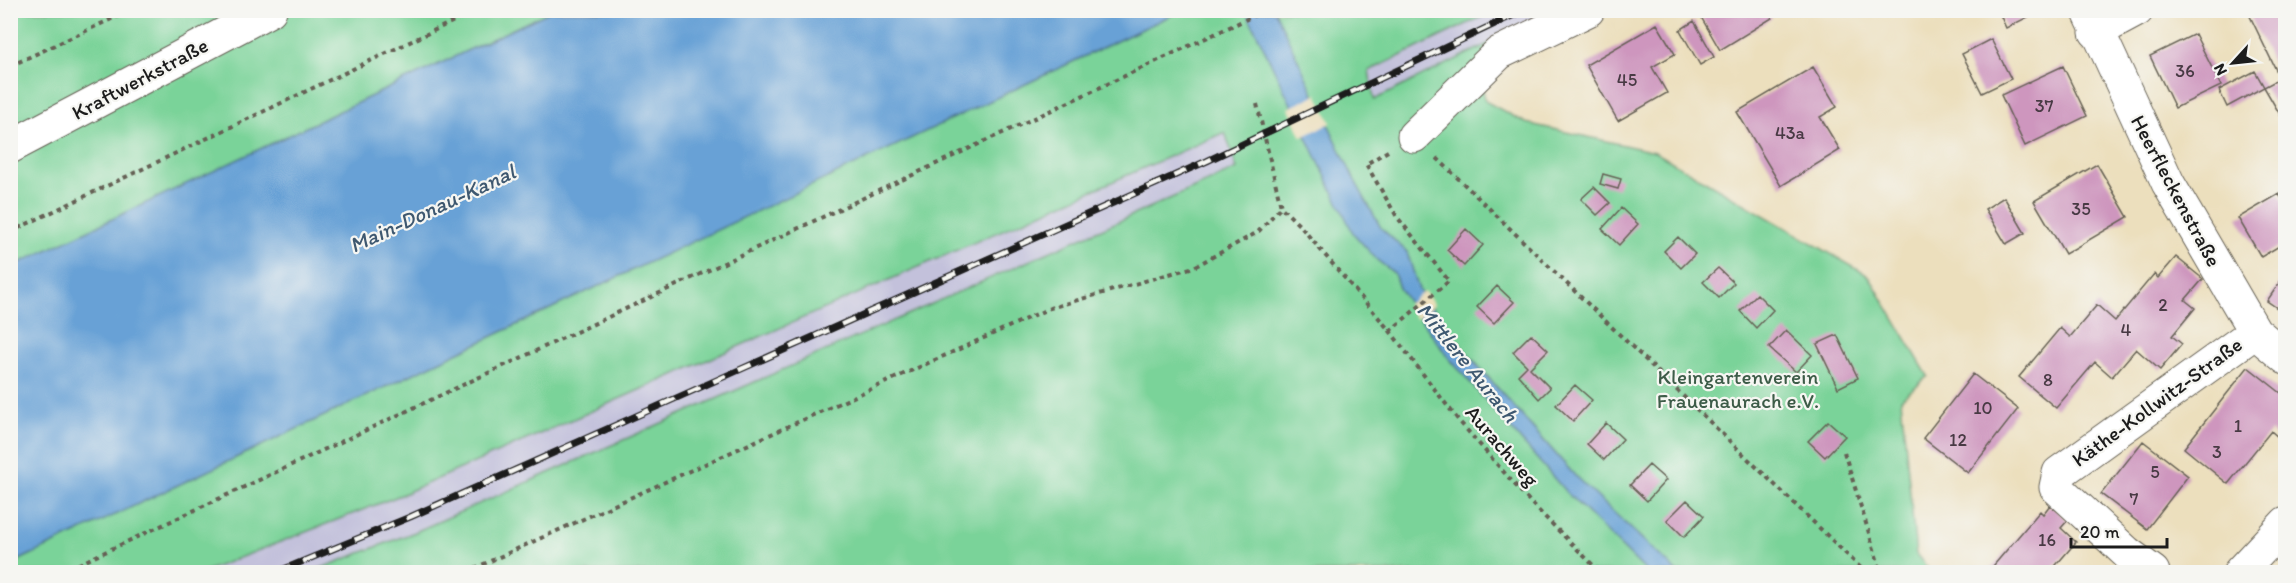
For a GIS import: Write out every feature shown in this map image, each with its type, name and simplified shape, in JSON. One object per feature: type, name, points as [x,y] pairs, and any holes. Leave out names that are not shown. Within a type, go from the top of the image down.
[{"type":"street","name":"Kraftwerkstraße","points":[[10,147],[270,10]]},
{"type":"street","points":[[1414,136],[1499,53],[1588,10]]},
{"type":"street","points":[[2092,21],[2137,10]]},
{"type":"street","name":"Heerfleckenstraße","points":[[2092,21],[2168,183],[2255,332],[2286,358]]},
{"type":"street","name":"Käthe-Kollwitz-Straße","points":[[2153,573],[2127,553],[2056,487],[2059,473],[2255,332]]},
{"type":"street","points":[[2240,573],[2286,523]]},
{"type":"path","points":[[10,66],[131,10]]},
{"type":"path","points":[[10,231],[477,10]]},
{"type":"path","points":[[62,573],[1266,10]]},
{"type":"path","points":[[466,573],[1050,308],[1194,267],[1258,231],[1281,207],[1257,104]]},
{"type":"path","points":[[1414,136],[1865,573]]},
{"type":"path","points":[[1365,164],[1397,217],[1449,281],[1390,331]]},
{"type":"path","name":"Aurachweg","points":[[1281,207],[1301,227],[1390,331],[1459,421],[1531,503],[1600,573]]},
{"type":"path","points":[[1844,452],[1881,573]]},
{"type":"shaded area","points":[[1494,11],[1554,11],[1374,100],[1369,71]]},
{"type":"shaded area","points":[[1225,132],[1238,168],[415,532],[311,572],[203,572],[401,495]]},
{"type":"green space","points":[[11,11],[551,11],[11,267]]},
{"type":"green space","name":"Kleingartenverein Frauenaurach e.V.","points":[[1180,11],[1494,11],[1369,71],[1374,100],[1518,29],[1479,65],[1485,101],[1526,123],[1655,152],[1869,276],[1928,376],[1901,399],[1916,554],[1931,572],[1677,572],[1577,478],[1460,345],[1419,290],[1407,252],[1381,228],[1354,179],[1310,86],[1377,260],[1394,273],[1399,288],[1448,357],[1567,493],[1647,572],[311,572],[415,532],[1237,169],[1225,132],[401,495],[203,572],[11,572],[11,564]]},
{"type":"water","name":"Main-Donau-Kanal","points":[[551,11],[1180,11],[11,564],[11,267]]},
{"type":"water","name":"Mittlere Aurach","points":[[1246,11],[1275,11],[1354,179],[1381,228],[1407,252],[1419,290],[1459,345],[1577,478],[1677,572],[1647,572],[1567,493],[1448,357],[1399,288],[1394,273],[1377,260],[1353,233]]},
{"type":"pier","points":[[1317,94],[1331,123],[1302,137],[1289,108]]},
{"type":"pier","points":[[1424,291],[1434,305],[1416,319],[1407,305]]},
{"type":"building","points":[[1697,10],[1768,10],[1772,18],[1720,50]]},
{"type":"building","points":[[1998,10],[2042,10],[2006,28]]},
{"type":"building","points":[[2247,10],[2286,10],[2286,71],[2278,74]]},
{"type":"building","points":[[1694,21],[1714,57],[1700,65],[1680,30]]},
{"type":"building","points":[[1657,24],[1675,54],[1652,67],[1667,93],[1618,121],[1586,65]]},
{"type":"building","points":[[2195,34],[2221,86],[2175,108],[2150,56]]},
{"type":"building","points":[[1991,39],[2011,79],[1982,93],[1962,54]]},
{"type":"building","points":[[2063,66],[2087,116],[2025,146],[2001,95]]},
{"type":"building","points":[[1813,67],[1837,107],[1820,117],[1840,150],[1781,186],[1737,112]]},
{"type":"building","points":[[2255,71],[2264,87],[2227,107],[2219,90]]},
{"type":"building","points":[[2279,79],[2286,90],[2286,125],[2264,87]]},
{"type":"building","points":[[2097,164],[2128,217],[2065,254],[2034,201]]},
{"type":"building","points":[[1603,174],[1621,179],[1618,189],[1600,184]]},
{"type":"building","points":[[1594,187],[1610,203],[1597,215],[1581,199]]},
{"type":"building","points":[[2279,194],[2286,205],[2286,242],[2261,257],[2238,218]]},
{"type":"building","points":[[2004,197],[2025,233],[2006,244],[1985,209]]},
{"type":"building","points":[[1621,208],[1638,224],[1619,245],[1602,229]]},
{"type":"building","points":[[1466,229],[1483,245],[1464,266],[1447,250]]},
{"type":"building","points":[[1678,237],[1695,254],[1681,268],[1664,251]]},
{"type":"building","points":[[2176,257],[2203,279],[2185,300],[2195,308],[2172,336],[2182,344],[2160,370],[2136,349],[2112,377],[2095,362],[2056,408],[2019,377],[2060,328],[2070,337],[2097,305],[2115,321],[2154,274],[2158,278]]},
{"type":"building","points":[[1718,268],[1734,283],[1719,298],[1703,282]]},
{"type":"building","points":[[2286,273],[2286,314],[2267,301]]},
{"type":"building","points":[[1497,286],[1514,302],[1494,323],[1477,307]]},
{"type":"building","points":[[1757,294],[1773,310],[1756,328],[1740,311]]},
{"type":"building","points":[[1786,330],[1812,355],[1796,372],[1769,348]]},
{"type":"building","points":[[1531,334],[1548,350],[1530,368],[1550,388],[1539,399],[1518,375],[1527,366],[1513,352]]},
{"type":"building","points":[[1837,335],[1858,378],[1838,388],[1817,344]]},
{"type":"building","points":[[2248,367],[2286,397],[2286,444],[2271,431],[2228,484],[2184,448]]},
{"type":"building","points":[[1973,374],[2018,409],[1968,473],[1923,438]]},
{"type":"building","points":[[1575,385],[1592,400],[1573,421],[1556,405]]},
{"type":"building","points":[[1828,421],[1845,436],[1825,457],[1808,441]]},
{"type":"building","points":[[1606,423],[1623,439],[1604,460],[1587,444]]},
{"type":"building","points":[[2143,441],[2188,476],[2147,529],[2101,494]]},
{"type":"building","points":[[1649,465],[1666,480],[1647,501],[1630,485]]},
{"type":"building","points":[[1687,500],[1704,516],[1684,537],[1667,520]]},
{"type":"building","points":[[2050,505],[2068,520],[2061,528],[2076,542],[2050,572],[1988,572],[2040,511],[2043,514]]},
{"type":"railway","points":[[277,572],[410,517],[1207,161],[1524,10]]}]
